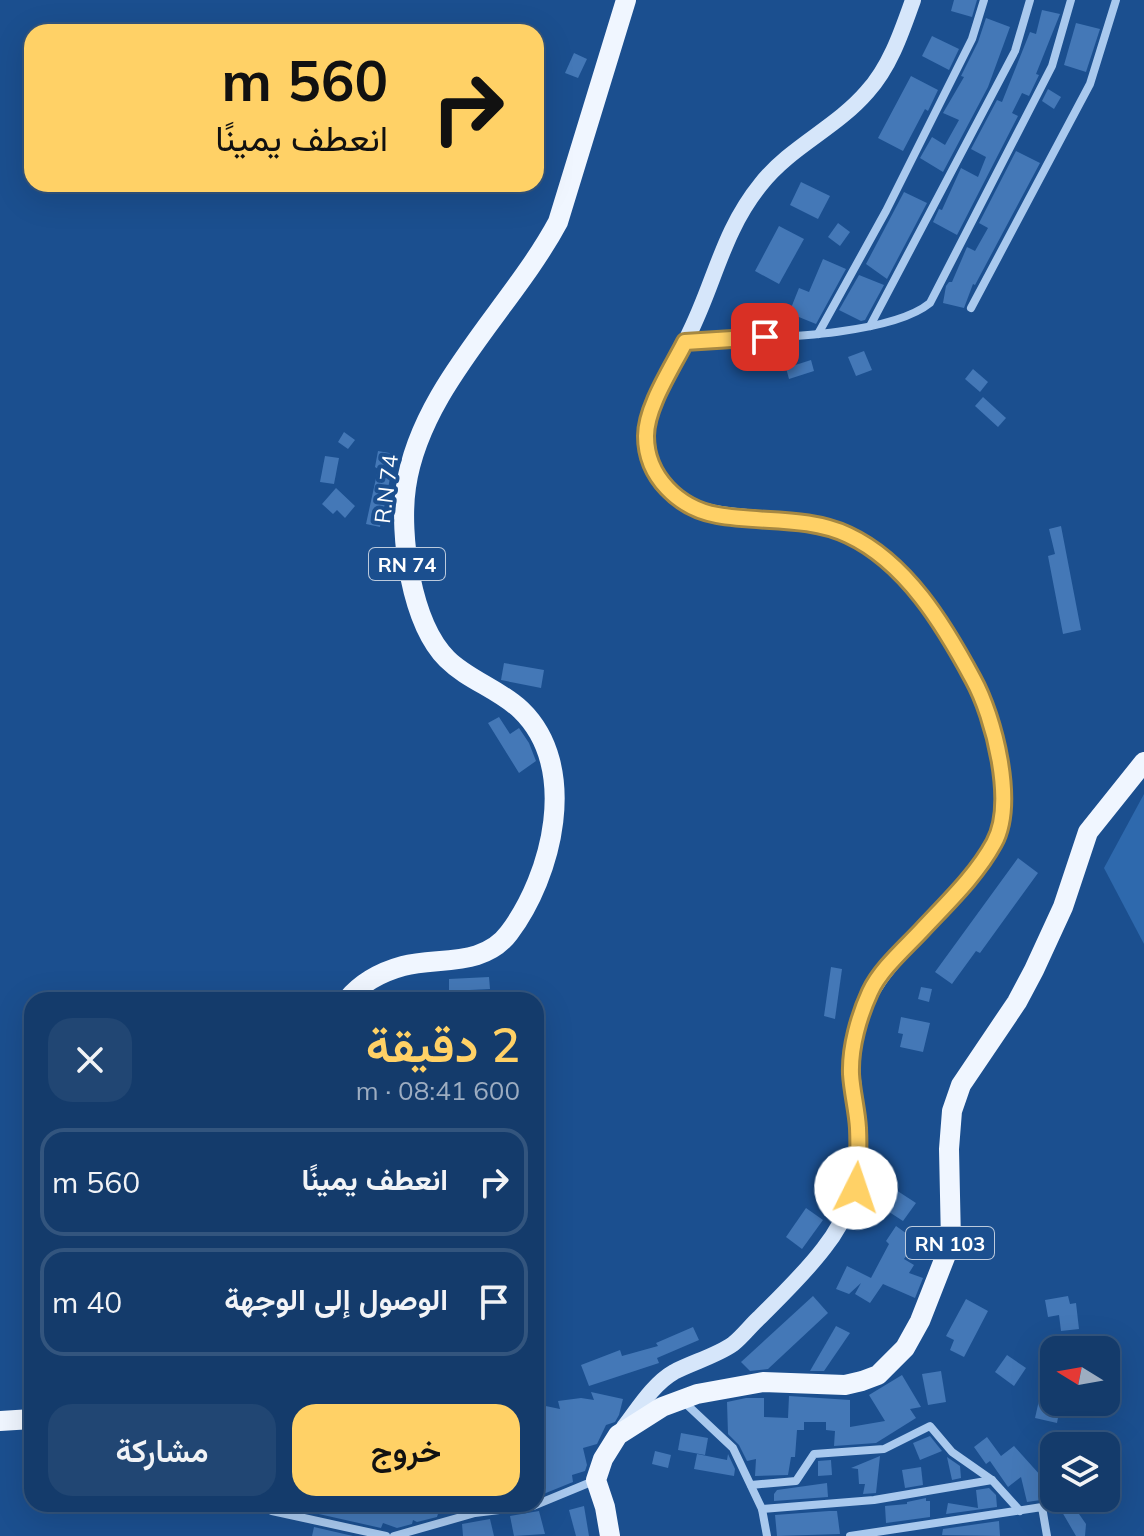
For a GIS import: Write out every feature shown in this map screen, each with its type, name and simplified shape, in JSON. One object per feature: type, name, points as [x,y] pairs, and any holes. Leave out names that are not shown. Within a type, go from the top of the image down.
[{"type":"main road","name":"R.N 74","points":[[354,992],[381,974],[404,965],[467,958],[490,951],[507,937],[521,916],[552,840],[556,807],[553,777],[545,747],[532,721],[503,696],[446,658],[431,636],[421,613],[407,563],[403,530],[406,485],[417,441],[434,404],[542,252],[558,222],[626,0]]},
{"type":"main road","name":"RN 103","points":[[596,1480],[603,1459],[618,1435],[662,1407],[697,1394],[763,1382],[845,1385],[862,1381],[878,1375],[905,1348],[920,1321],[951,1242],[949,1149],[952,1111],[961,1085],[1017,1002],[1034,970],[1063,907],[1088,832],[1144,762]]},
{"type":"main road","points":[[0,1421],[24,1420]]},
{"type":"main road","points":[[596,1480],[610,1536]]},
{"type":"street","points":[[618,1435],[669,1375],[733,1344],[826,1246],[856,1188],[859,1153],[851,1071],[856,1033],[871,989],[972,876],[996,841],[1003,814],[1000,762],[976,683],[921,597],[888,562],[850,536],[821,525],[715,515],[695,508],[670,493],[654,471],[646,436],[654,403],[700,313],[722,249],[739,214],[763,180],[868,91],[886,65],[913,0]]},
{"type":"street","points":[[818,334],[886,211],[972,39],[984,0]]},
{"type":"street","points":[[870,326],[1015,51],[1030,0]]},
{"type":"street","points":[[685,342],[818,334],[870,326],[919,313],[930,303],[1052,66],[1071,0]]},
{"type":"street","points":[[971,308],[1090,84],[1116,0]]},
{"type":"street","points":[[681,1399],[733,1448],[762,1509],[767,1536]]},
{"type":"street","points":[[751,1485],[796,1481],[814,1454],[884,1449],[930,1426],[952,1452],[992,1480],[1020,1511]]},
{"type":"street","points":[[544,1501],[596,1480]]},
{"type":"street","points":[[762,1509],[874,1500],[992,1480]]},
{"type":"street","points":[[850,1536],[1042,1507],[1046,1536]]},
{"type":"street","points":[[277,1512],[386,1536]]},
{"type":"street","points":[[394,1536],[483,1512]]},
{"type":"shaded area","points":[[1144,794],[1144,944],[1104,868]]},
{"type":"building","points":[[954,0],[977,0],[972,17],[951,11]]},
{"type":"building","points":[[1042,10],[1060,14],[1036,74],[1039,75],[1029,96],[1022,93],[1012,113],[1018,116],[957,235],[933,222],[939,209],[942,210],[961,168],[978,177],[986,157],[971,149],[997,100],[1002,102],[1030,32],[1036,34]]},
{"type":"building","points":[[986,18],[1010,27],[988,87],[943,172],[920,158],[932,137],[945,145],[959,120],[943,113],[964,77],[961,76]]},
{"type":"building","points":[[1076,23],[1100,29],[1086,72],[1064,65]]},
{"type":"building","points":[[932,36],[959,49],[949,70],[922,56]]},
{"type":"building","points":[[574,53],[587,59],[578,78],[565,73]]},
{"type":"building","points":[[911,76],[938,90],[903,151],[878,138]]},
{"type":"building","points":[[1048,89],[1061,97],[1054,109],[1042,101]]},
{"type":"building","points":[[1016,151],[1040,163],[973,284],[964,308],[943,303],[946,286],[952,282],[967,247],[975,251],[988,228],[979,223]]},
{"type":"building","points":[[801,182],[830,196],[818,219],[790,205]]},
{"type":"building","points":[[904,192],[927,203],[887,279],[866,264]]},
{"type":"building","points":[[838,223],[850,232],[840,246],[828,237]]},
{"type":"building","points":[[779,226],[804,239],[779,284],[755,271]]},
{"type":"building","points":[[823,259],[846,269],[816,324],[789,313],[799,288],[809,292]]},
{"type":"building","points":[[859,275],[884,285],[865,320],[861,321],[839,310]]},
{"type":"building","points":[[864,351],[872,370],[856,376],[848,357]]},
{"type":"building","points":[[811,360],[814,371],[789,379],[786,368]]},
{"type":"building","points":[[973,369],[988,382],[980,392],[965,379]]},
{"type":"building","points":[[983,397],[1006,418],[998,427],[975,406]]},
{"type":"building","points":[[344,432],[355,440],[348,449],[338,442]]},
{"type":"building","points":[[378,451],[395,454],[380,527],[366,524],[378,469],[375,467]]},
{"type":"building","points":[[325,456],[339,458],[334,484],[320,482]]},
{"type":"building","points":[[336,488],[355,506],[345,518],[337,510],[333,514],[322,504]]},
{"type":"building","points":[[1061,526],[1081,630],[1063,634],[1048,556],[1055,554],[1049,529]]},
{"type":"building","points":[[504,663],[544,670],[541,688],[501,680]]},
{"type":"building","points":[[499,717],[510,734],[519,728],[536,761],[519,773],[488,723]]},
{"type":"building","points":[[1018,858],[1038,873],[980,953],[976,951],[952,984],[935,972]]},
{"type":"building","points":[[831,967],[842,969],[835,1019],[824,1016]]},
{"type":"building","points":[[489,977],[490,989],[449,991],[449,979]]},
{"type":"building","points":[[921,987],[932,989],[929,1002],[918,999]]},
{"type":"building","points":[[901,1017],[930,1023],[923,1052],[900,1047],[903,1034],[898,1033]]},
{"type":"building","points":[[896,1190],[916,1203],[903,1221],[883,1208]]},
{"type":"building","points":[[806,1208],[823,1220],[802,1249],[786,1237]]},
{"type":"building","points":[[896,1226],[917,1241],[904,1259],[914,1265],[909,1273],[923,1278],[915,1298],[883,1284],[870,1303],[855,1294],[861,1283],[849,1294],[836,1289],[847,1266],[871,1278],[889,1244],[886,1241]]},
{"type":"building","points":[[813,1296],[828,1313],[768,1369],[750,1371],[741,1362]]},
{"type":"building","points":[[1068,1296],[1070,1304],[1076,1303],[1079,1329],[1061,1331],[1059,1315],[1048,1317],[1045,1300]]},
{"type":"building","points":[[966,1299],[988,1311],[964,1357],[950,1350],[954,1340],[946,1336]]},
{"type":"building","points":[[836,1326],[850,1333],[824,1371],[810,1371]]},
{"type":"building","points":[[693,1327],[699,1340],[657,1358],[659,1363],[589,1386],[581,1365],[620,1350],[622,1356],[658,1346],[656,1343]]},
{"type":"building","points":[[1007,1355],[1026,1368],[1014,1386],[995,1372]]},
{"type":"building","points":[[941,1371],[946,1402],[928,1405],[922,1374]]},
{"type":"building","points":[[902,1375],[921,1407],[910,1409],[916,1418],[876,1443],[834,1446],[835,1431],[826,1430],[826,1422],[804,1422],[804,1430],[797,1430],[795,1457],[791,1457],[788,1475],[755,1476],[756,1459],[747,1461],[739,1445],[728,1434],[727,1402],[746,1398],[764,1398],[764,1417],[788,1418],[789,1396],[850,1400],[850,1427],[885,1421],[869,1395]]},
{"type":"building","points":[[591,1392],[623,1399],[619,1415],[615,1422],[606,1425],[597,1444],[583,1448],[587,1465],[585,1471],[572,1475],[573,1482],[544,1494],[544,1406],[560,1409],[558,1401],[594,1400]]},
{"type":"building","points":[[1040,1396],[1040,1416],[1058,1416],[1057,1423],[1035,1418]]},
{"type":"building","points":[[681,1433],[708,1438],[705,1455],[678,1450]]},
{"type":"building","points":[[930,1436],[942,1451],[920,1460],[913,1443]]},
{"type":"building","points":[[987,1437],[1001,1456],[1014,1446],[1040,1475],[1040,1500],[1027,1502],[1021,1477],[1008,1487],[990,1461],[986,1464],[974,1447]]},
{"type":"building","points":[[655,1451],[671,1455],[668,1468],[652,1464]]},
{"type":"building","points":[[697,1454],[727,1460],[728,1454],[735,1469],[734,1476],[694,1469]]},
{"type":"building","points":[[880,1456],[876,1493],[863,1494],[865,1484],[859,1484],[858,1469],[851,1468]]},
{"type":"building","points":[[947,1457],[960,1466],[961,1478],[952,1480]]},
{"type":"building","points":[[831,1460],[832,1475],[818,1476],[818,1461]]},
{"type":"building","points":[[921,1467],[923,1485],[905,1488],[902,1470]]},
{"type":"building","points":[[827,1483],[828,1497],[774,1501],[777,1490]]},
{"type":"building","points":[[989,1488],[996,1495],[997,1507],[946,1514],[948,1503],[978,1508],[976,1490]]},
{"type":"building","points":[[926,1498],[930,1501],[930,1517],[886,1523],[885,1506]]},
{"type":"building","points":[[584,1506],[589,1536],[576,1536],[569,1510]]},
{"type":"building","points":[[837,1511],[840,1534],[777,1536],[775,1515]]},
{"type":"building","points":[[310,1512],[439,1512],[437,1517],[417,1522],[413,1520],[412,1524],[397,1528],[383,1523],[381,1528]]},
{"type":"building","points":[[539,1512],[545,1534],[514,1536],[510,1516]]},
{"type":"building","points":[[1062,1512],[1082,1512],[1079,1514],[1086,1524],[1085,1536],[1076,1536]]},
{"type":"building","points":[[490,1519],[494,1536],[463,1536],[462,1524]]},
{"type":"building","points":[[999,1521],[1000,1536],[942,1535],[943,1529]]},
{"type":"building","points":[[314,1527],[353,1536],[312,1536]]},
{"type":"route","points":[[765,337],[685,342],[654,403],[646,436],[654,471],[670,493],[695,508],[715,515],[821,525],[850,536],[888,562],[921,597],[976,683],[1000,762],[1003,814],[996,841],[972,876],[871,989],[856,1033],[851,1071],[858,1125],[856,1188]]}]
